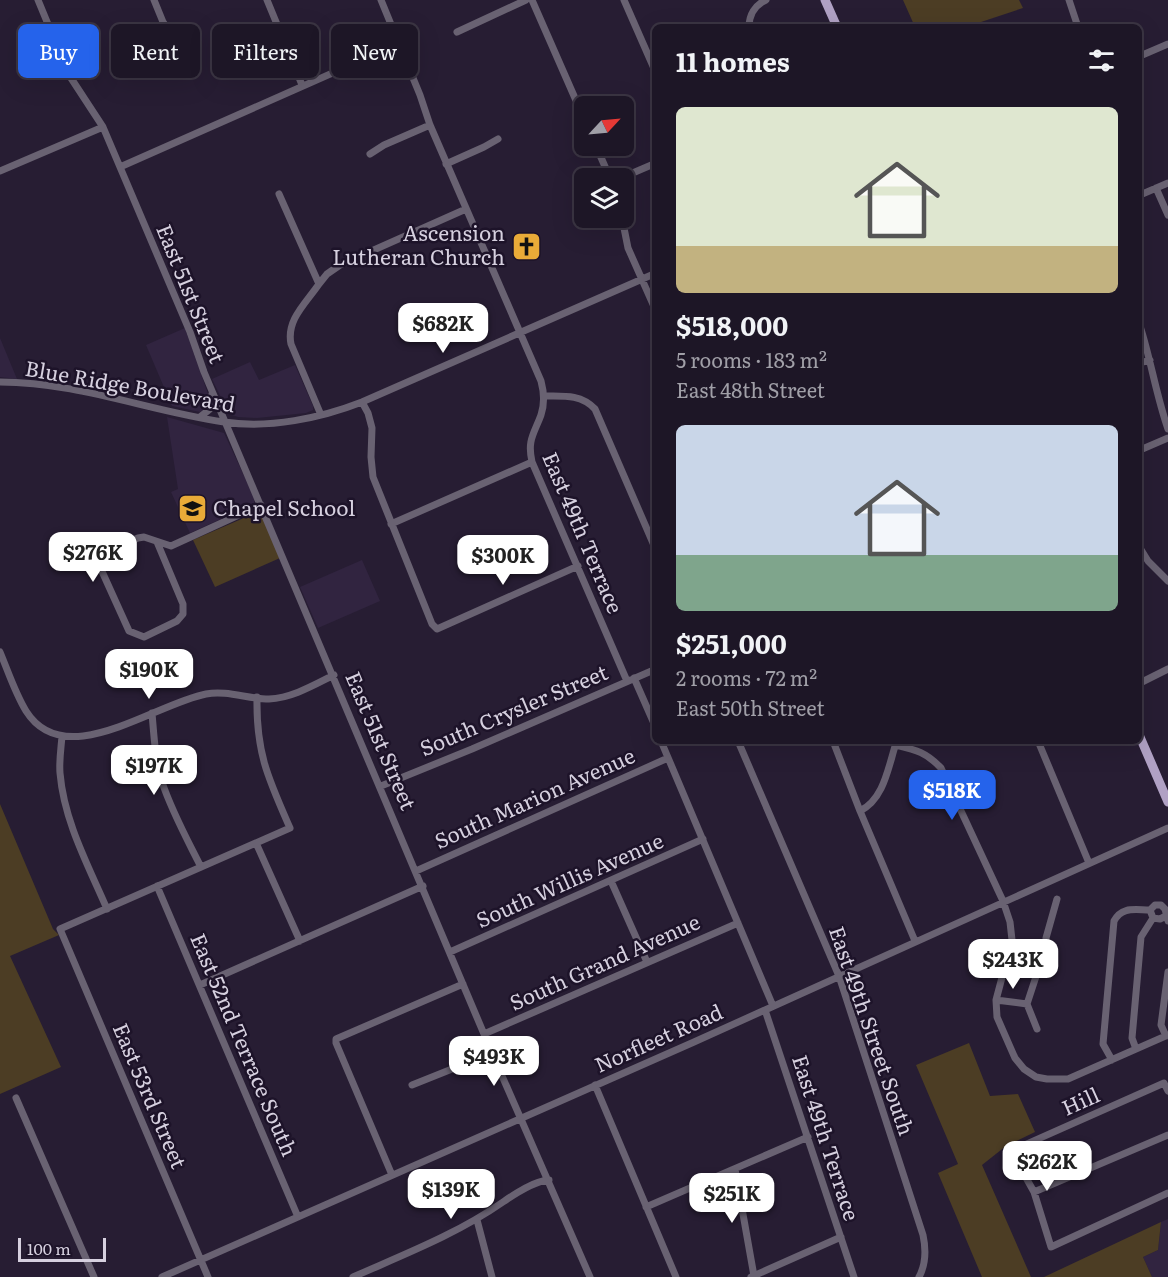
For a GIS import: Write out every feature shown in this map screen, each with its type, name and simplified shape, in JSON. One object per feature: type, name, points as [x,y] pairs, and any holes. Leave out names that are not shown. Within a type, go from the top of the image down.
[{"type":"main road","points":[[825,0],[836,24]]},
{"type":"main road","points":[[1142,742],[1168,802]]},
{"type":"street","name":"East 51st Street","points":[[38,0],[69,75],[103,127],[423,886]]},
{"type":"street","points":[[154,0],[164,24]]},
{"type":"street","points":[[267,0],[302,85]]},
{"type":"street","points":[[381,0],[390,24]]},
{"type":"street","points":[[457,33],[526,0]]},
{"type":"street","points":[[532,0],[574,96]]},
{"type":"street","points":[[624,0],[652,64]]},
{"type":"street","points":[[749,24],[758,4],[766,0]]},
{"type":"street","points":[[1069,0],[1077,24]]},
{"type":"street","points":[[1142,55],[1168,44]]},
{"type":"street","points":[[120,167],[331,73]]},
{"type":"street","points":[[413,78],[446,164],[541,381],[544,396],[579,397],[595,409],[652,541]]},
{"type":"street","points":[[370,154],[384,145],[430,125]]},
{"type":"street","points":[[0,171],[103,127]]},
{"type":"street","points":[[446,164],[498,139]]},
{"type":"street","points":[[634,172],[652,165]]},
{"type":"street","points":[[1142,194],[1168,183]]},
{"type":"street","points":[[1156,188],[1168,215]]},
{"type":"street","points":[[279,194],[319,284]]},
{"type":"street","points":[[321,415],[291,344],[289,334],[292,321],[327,274],[340,265],[466,209]]},
{"type":"street","points":[[624,228],[628,248],[652,302]]},
{"type":"street","name":"Blue Ridge Boulevard","points":[[0,382],[63,387],[226,423],[262,424],[321,415],[362,402],[652,275]]},
{"type":"street","points":[[1142,333],[1168,429]]},
{"type":"street","points":[[1142,362],[1150,360]]},
{"type":"street","points":[[200,417],[211,406],[213,392]]},
{"type":"street","name":"East 49th Terrace","points":[[544,396],[542,414],[530,441],[532,462],[578,566],[652,720]]},
{"type":"street","points":[[362,402],[372,428],[373,477],[432,624],[437,629],[578,566]]},
{"type":"street","points":[[1142,449],[1168,438]]},
{"type":"street","points":[[391,524],[532,462]]},
{"type":"street","points":[[157,542],[183,604],[183,614],[177,621],[144,637],[129,631],[100,567],[105,552],[144,537],[171,546],[261,506]]},
{"type":"street","points":[[1142,551],[1148,561],[1168,581]]},
{"type":"street","points":[[0,652],[25,710],[42,728],[62,736],[75,738],[93,735],[190,698],[219,693],[269,699],[288,696],[334,675]]},
{"type":"street","points":[[1142,682],[1168,669]]},
{"type":"street","name":"South Crysler Street","points":[[381,786],[652,671]]},
{"type":"street","points":[[62,736],[60,771],[66,808],[107,909],[291,828],[269,781],[262,758],[257,728],[257,697]]},
{"type":"street","points":[[152,713],[155,750],[162,781],[172,808],[201,867]]},
{"type":"street","points":[[662,744],[773,1006]]},
{"type":"street","name":"East 49th Street South","points":[[739,744],[839,976],[923,1235],[925,1245],[921,1274]]},
{"type":"street","points":[[834,744],[915,941]]},
{"type":"street","points":[[860,811],[870,806],[879,795],[896,744]]},
{"type":"street","points":[[899,744],[932,758],[941,768],[1003,901],[1010,922],[1012,940],[996,1000],[997,1017],[1016,1058],[1024,1069],[1036,1077],[1068,1079],[1167,1036],[1161,1025],[1168,972]]},
{"type":"street","points":[[1039,744],[1089,863]]},
{"type":"street","name":"South Marion Avenue","points":[[416,871],[668,758]]},
{"type":"street","name":"Norfleet Road","points":[[162,1277],[765,1010],[1168,828]]},
{"type":"street","name":"South Willis Avenue","points":[[450,952],[703,839]]},
{"type":"street","points":[[256,843],[300,941]]},
{"type":"street","points":[[611,882],[647,962]]},
{"type":"street","name":"East 52nd Terrace South","points":[[157,886],[298,1217]]},
{"type":"street","points":[[200,985],[423,886],[492,1053],[590,1277]]},
{"type":"street","points":[[1037,1029],[1027,1004],[1046,946],[1046,938],[1057,899]]},
{"type":"street","points":[[1112,1060],[1103,1044],[1114,921],[1118,913],[1126,910],[1151,914],[1160,919],[1167,919],[1161,905],[1155,905],[1151,914],[1141,937],[1132,1038],[1136,1049]]},
{"type":"street","name":"East 53rd Street","points":[[107,909],[60,929],[208,1277]]},
{"type":"street","name":"South Grand Avenue","points":[[484,1034],[738,923]]},
{"type":"street","points":[[392,1175],[336,1039],[463,984]]},
{"type":"street","points":[[996,1000],[1027,1004]]},
{"type":"street","name":"East 49th Terrace","points":[[765,1010],[854,1277]]},
{"type":"street","points":[[412,1085],[492,1053]]},
{"type":"street","name":"Hill","points":[[1034,1192],[1011,1150],[1164,1083],[1168,1092]]},
{"type":"street","points":[[595,1085],[676,1277]]},
{"type":"street","points":[[16,1098],[94,1277]]},
{"type":"street","points":[[1168,1135],[1034,1192],[1051,1247],[1168,1193]]},
{"type":"street","points":[[646,1207],[808,1137]]},
{"type":"street","points":[[735,1169],[752,1276],[841,1237]]},
{"type":"street","points":[[353,1277],[477,1220],[516,1193],[539,1182],[549,1180]]},
{"type":"street","points":[[477,1220],[492,1277]]},
{"type":"shaded area","points":[[903,0],[1019,0],[1023,8],[978,24],[914,24]]},
{"type":"shaded area","points":[[185,328],[208,394],[209,405],[200,412],[172,406],[146,345]]},
{"type":"shaded area","points":[[0,338],[17,379],[0,377]]},
{"type":"shaded area","points":[[250,362],[259,380],[295,365],[313,410],[306,413],[257,418],[229,414],[212,379]]},
{"type":"shaded area","points":[[167,417],[224,433],[255,499],[254,504],[190,533],[171,492],[178,489]]},
{"type":"shaded area","points":[[258,512],[261,514],[280,558],[215,587],[193,540]]},
{"type":"shaded area","points":[[362,560],[380,601],[318,628],[300,587]]},
{"type":"shaded area","points":[[0,804],[53,929],[59,935],[10,956],[61,1067],[0,1094]]},
{"type":"shaded area","points":[[969,1043],[990,1096],[1018,1094],[1035,1132],[1006,1146],[982,1165],[1031,1277],[982,1277],[938,1173],[958,1164],[916,1065]]},
{"type":"shaded area","points":[[1168,1219],[1168,1277],[1152,1277],[1143,1257],[1158,1250],[1161,1222]]},
{"type":"shaded area","points":[[1161,1222],[1158,1250],[1143,1257],[1152,1277],[1044,1277]]},
{"type":"place","name":"Ascension Lutheran Church","points":[[526,246]]},
{"type":"place","name":"Chapel School","points":[[192,509]]}]
